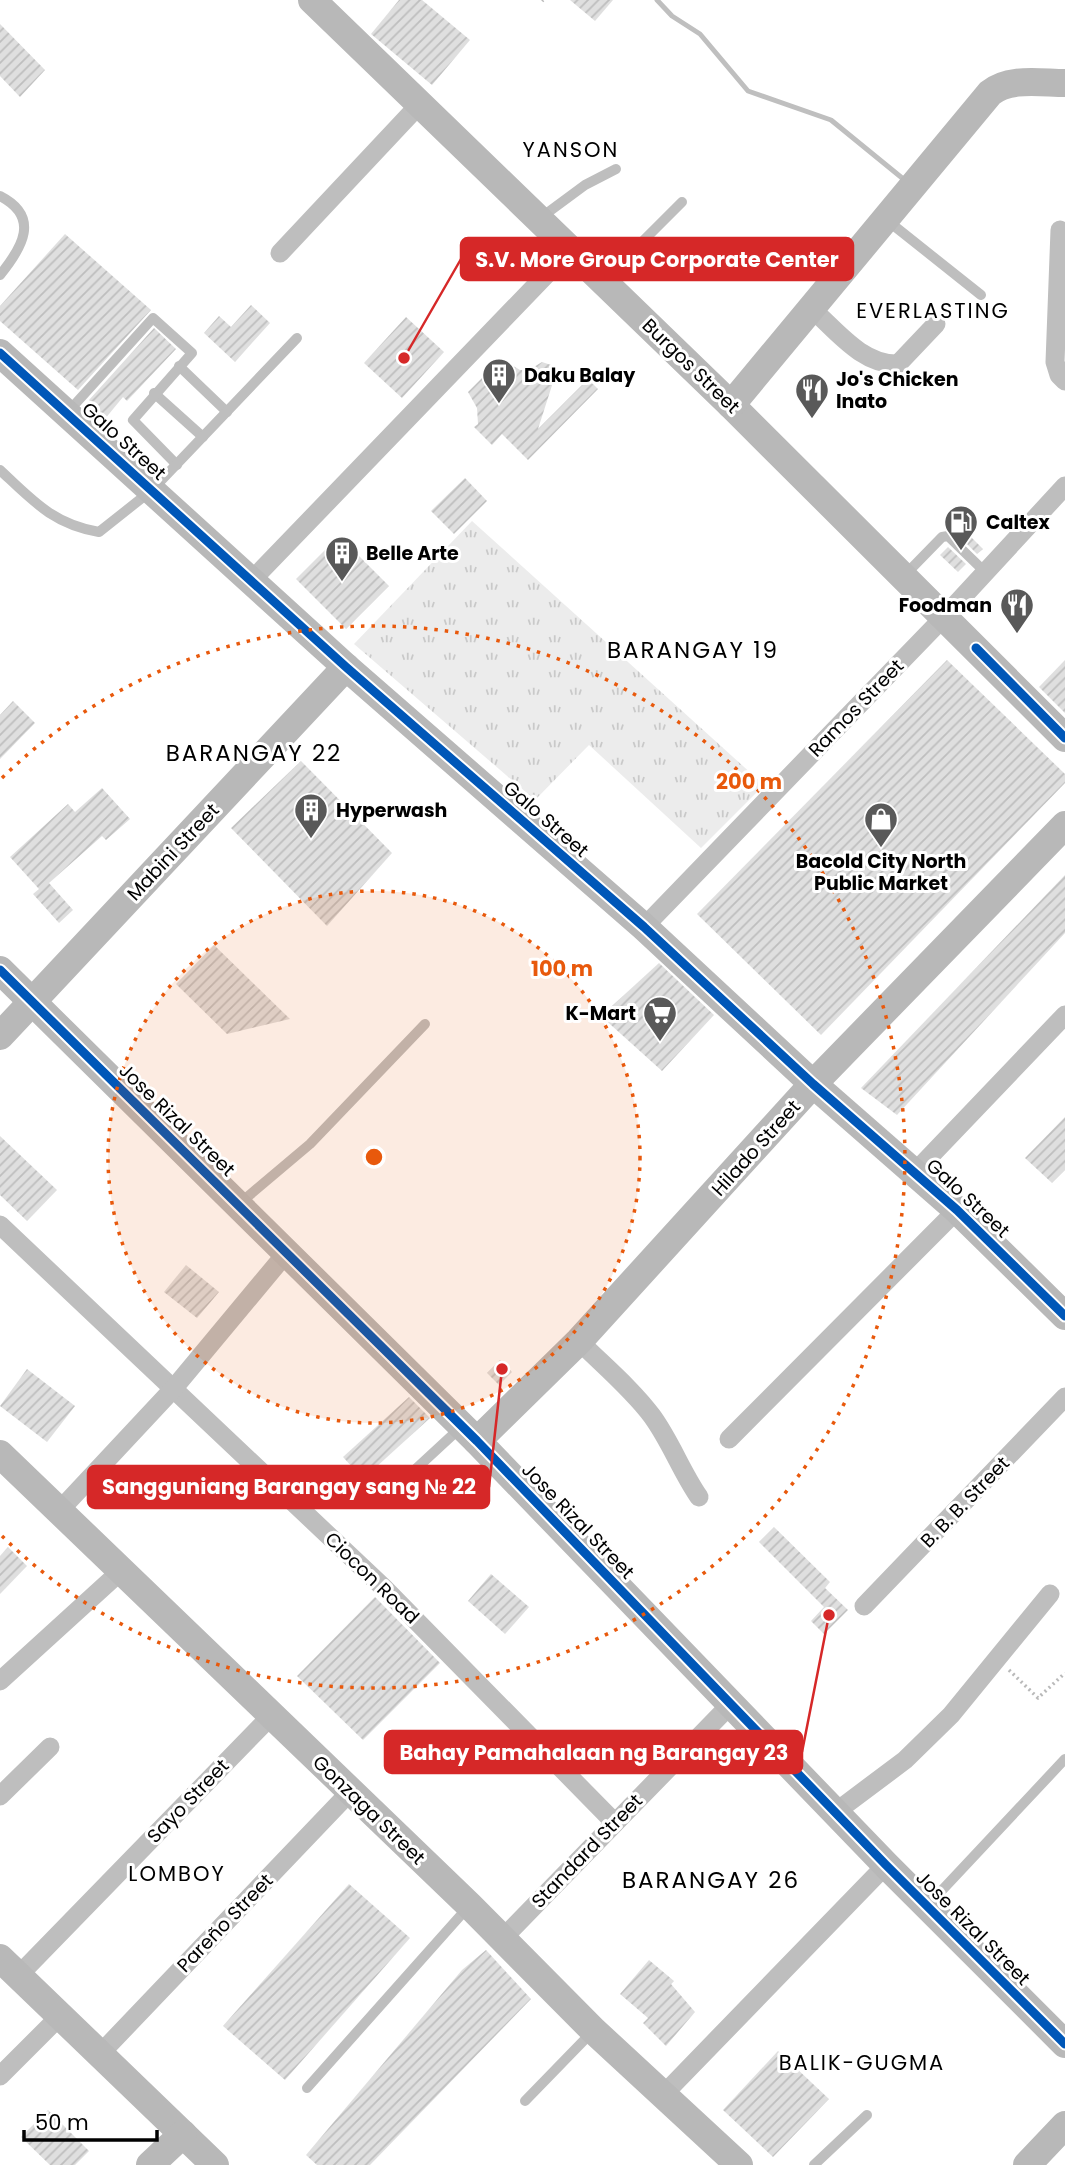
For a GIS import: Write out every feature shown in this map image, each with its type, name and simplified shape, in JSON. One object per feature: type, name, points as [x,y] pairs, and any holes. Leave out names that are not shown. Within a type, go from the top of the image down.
[{"type":"street","name":"Burgos Street","points":[[312,0],[418,106],[571,249],[945,616],[1065,738]]},
{"type":"street","points":[[730,405],[998,85],[1065,83]]},
{"type":"street","points":[[279,253],[418,106]]},
{"type":"street","points":[[1060,230],[1059,374],[1065,381]]},
{"type":"street","points":[[253,579],[571,249]]},
{"type":"street","points":[[811,308],[867,358],[882,364],[898,364],[936,324]]},
{"type":"street","name":"Galo Street","points":[[0,353],[253,579],[346,667],[644,927],[813,1084],[915,1172],[1065,1316]]},
{"type":"street","name":"Ramos Street","points":[[644,927],[945,616],[1065,485]]},
{"type":"street","name":"Mabini Street","points":[[0,1036],[346,667]]},
{"type":"street","name":"Hilado Street","points":[[470,1434],[579,1341],[813,1084],[1065,825]]},
{"type":"street","name":"Jose Rizal Street","points":[[0,970],[288,1251],[470,1434],[837,1811],[886,1865],[1065,2044]]},
{"type":"street","points":[[915,1172],[1065,1015]]},
{"type":"street","points":[[729,1439],[957,1210]]},
{"type":"street","name":"Ciocon Road","points":[[0,1225],[383,1588],[615,1822]]},
{"type":"street","points":[[60,1510],[174,1388],[288,1251]]},
{"type":"street","points":[[579,1341],[650,1413],[672,1445],[684,1475],[699,1497]]},
{"type":"street","name":"B. B. B. Street","points":[[864,1606],[1065,1397]]},
{"type":"street","name":"Gonzaga Street","points":[[0,1454],[470,1906],[594,2031],[739,2165]]},
{"type":"street","points":[[0,1681],[122,1570]]},
{"type":"street","points":[[837,1811],[905,1760],[951,1716],[1050,1594]]},
{"type":"street","name":"Standard Street","points":[[502,1939],[731,1704]]},
{"type":"street","name":"Sayo Street","points":[[9,1967],[271,1716]]},
{"type":"street","points":[[0,1796],[50,1746]]},
{"type":"street","name":"Pareño Street","points":[[100,2054],[350,1792]]},
{"type":"street","points":[[664,2094],[886,1865]]},
{"type":"street","points":[[9,1967],[215,2165]]},
{"type":"street","points":[[0,2076],[60,2016]]},
{"type":"street","points":[[1027,2165],[1065,2125]]},
{"type":"street","points":[[150,2165],[183,2134]]},
{"type":"lane","points":[[539,219],[584,185],[616,169]]},
{"type":"lane","points":[[0,196],[23,217],[25,236],[19,253],[0,275]]},
{"type":"lane","points":[[603,281],[682,202]]},
{"type":"lane","points":[[886,220],[981,295]]},
{"type":"lane","points":[[67,414],[153,318],[191,353],[133,420],[177,465]]},
{"type":"lane","points":[[0,470],[48,515],[76,528],[99,533],[152,491],[297,338]]},
{"type":"lane","points":[[179,366],[227,412]]},
{"type":"lane","points":[[155,393],[203,437]]},
{"type":"lane","points":[[904,577],[942,537],[948,536],[985,572]]},
{"type":"lane","points":[[239,1204],[310,1144],[425,1024]]},
{"type":"lane","points":[[380,1502],[470,1434]]},
{"type":"lane","points":[[927,1906],[1065,1759]]},
{"type":"lane","points":[[307,2088],[470,1906]]},
{"type":"lane","points":[[525,2101],[594,2031]]},
{"type":"lane","points":[[814,2165],[867,2115]]},
{"type":"path","points":[[997,1659],[1038,1698],[1065,1673]]},
{"type":"green space","points":[[472,521],[764,785],[701,848],[589,745],[535,800],[354,644]]},
{"type":"building","points":[[399,0],[422,0],[470,40],[432,85],[371,34]]},
{"type":"building","points":[[570,0],[613,0],[595,21]]},
{"type":"building","points":[[0,24],[45,70],[20,97],[0,76]]},
{"type":"building","points":[[65,234],[151,310],[78,390],[0,321],[0,306]]},
{"type":"building","points":[[251,305],[270,323],[235,362],[204,333],[219,316],[231,327]]},
{"type":"building","points":[[406,317],[444,352],[402,398],[364,363]]},
{"type":"building","points":[[154,328],[176,349],[127,401],[123,397],[104,420],[89,407],[92,403],[89,400]]},
{"type":"building","points":[[542,362],[551,365],[555,376],[538,429],[588,379],[598,389],[528,460],[502,434],[492,445],[474,427],[478,424],[477,408],[468,392],[494,366],[497,368],[510,364],[520,370],[529,370]]},
{"type":"building","points":[[465,478],[487,501],[454,534],[431,511]]},
{"type":"building","points":[[965,531],[983,549],[977,554],[959,536]]},
{"type":"building","name":"Belle Arte","points":[[339,536],[389,586],[346,629],[296,579]]},
{"type":"building","points":[[948,547],[966,564],[958,572],[940,555]]},
{"type":"building","name":"Bacold City North Public Market","points":[[947,660],[1065,774],[1065,783],[821,1035],[697,914]]},
{"type":"building","points":[[1065,660],[1065,713],[1039,687]]},
{"type":"building","points":[[13,701],[35,723],[0,759],[0,715]]},
{"type":"building","name":"Hyperwash","points":[[301,761],[392,853],[327,926],[231,828]]},
{"type":"building","points":[[102,788],[130,819],[106,840],[102,836],[49,883],[73,910],[59,923],[33,894],[39,889],[10,857],[68,804],[75,812]]},
{"type":"building","points":[[1065,875],[1065,933],[897,1115],[861,1088]]},
{"type":"building","points":[[214,945],[290,1019],[227,1034],[176,984]]},
{"type":"building","name":"K-Mart","points":[[659,963],[714,1015],[662,1071],[601,1016]]},
{"type":"building","points":[[1065,1117],[1065,1170],[1052,1183],[1025,1158]]},
{"type":"building","points":[[0,1136],[57,1190],[27,1221],[0,1195]]},
{"type":"building","points":[[186,1265],[219,1292],[197,1318],[164,1292]]},
{"type":"building","points":[[500,1360],[512,1372],[499,1385],[487,1373]]},
{"type":"building","points":[[27,1369],[75,1406],[47,1442],[0,1406]]},
{"type":"building","points":[[409,1397],[430,1418],[363,1479],[343,1457]]},
{"type":"building","points":[[774,1527],[830,1582],[825,1588],[848,1610],[824,1634],[811,1621],[824,1607],[759,1542]]},
{"type":"building","points":[[8,1547],[27,1566],[0,1594],[0,1556]]},
{"type":"building","points":[[491,1574],[529,1607],[505,1634],[468,1601]]},
{"type":"building","points":[[375,1597],[440,1663],[363,1740],[297,1676]]},
{"type":"building","points":[[349,1884],[410,1938],[285,2080],[223,2026]]},
{"type":"building","points":[[486,1950],[531,1999],[370,2165],[317,2165],[306,2155],[462,1970]]},
{"type":"building","points":[[649,1960],[674,1981],[671,1984],[695,2012],[666,2046],[643,2023],[648,2018],[620,1994]]},
{"type":"building","points":[[778,2051],[829,2099],[773,2157],[723,2110]]},
{"type":"building","points":[[48,2110],[89,2151],[75,2165],[50,2165],[21,2137]]},
{"type":"waterway","points":[[657,0],[672,16],[700,34],[748,91],[831,120],[907,182]]},
{"type":"cycle path","points":[[0,353],[346,667],[644,927],[813,1084],[957,1210],[1065,1316]]},
{"type":"cycle path","points":[[976,648],[1065,738]]},
{"type":"cycle path","points":[[0,970],[477,1441],[886,1865],[1065,2044]]},
{"type":"place","name":"S.V. More Group Corporate Center","points":[[404,358]]},
{"type":"place","name":"Daku Balay","points":[[499,405]]},
{"type":"place","name":"Jo's Chicken Inato","points":[[812,420]]},
{"type":"place","name":"Caltex","points":[[961,552]]},
{"type":"place","name":"Belle Arte","points":[[342,583]]},
{"type":"place","name":"Foodman","points":[[1017,635]]},
{"type":"place","name":"Hyperwash","points":[[311,840]]},
{"type":"place","name":"Bacold City North Public Market","points":[[881,849]]},
{"type":"place","name":"K-Mart","points":[[660,1043]]},
{"type":"place","name":"Sangguniang Barangay sang № 22","points":[[502,1369]]},
{"type":"place","name":"Bahay Pamahalaan ng Barangay 23","points":[[829,1615]]},
{"type":"district","name":"YANSON","points":[[571,149]]},
{"type":"district","name":"EVERLASTING","points":[[933,310]]},
{"type":"district","name":"BARANGAY 19","points":[[693,650]]},
{"type":"district","name":"BARANGAY 22","points":[[254,753]]},
{"type":"district","name":"LOMBOY","points":[[177,1873]]},
{"type":"district","name":"BARANGAY 26","points":[[711,1880]]},
{"type":"district","name":"BALIK-GUGMA","points":[[862,2062]]}]
